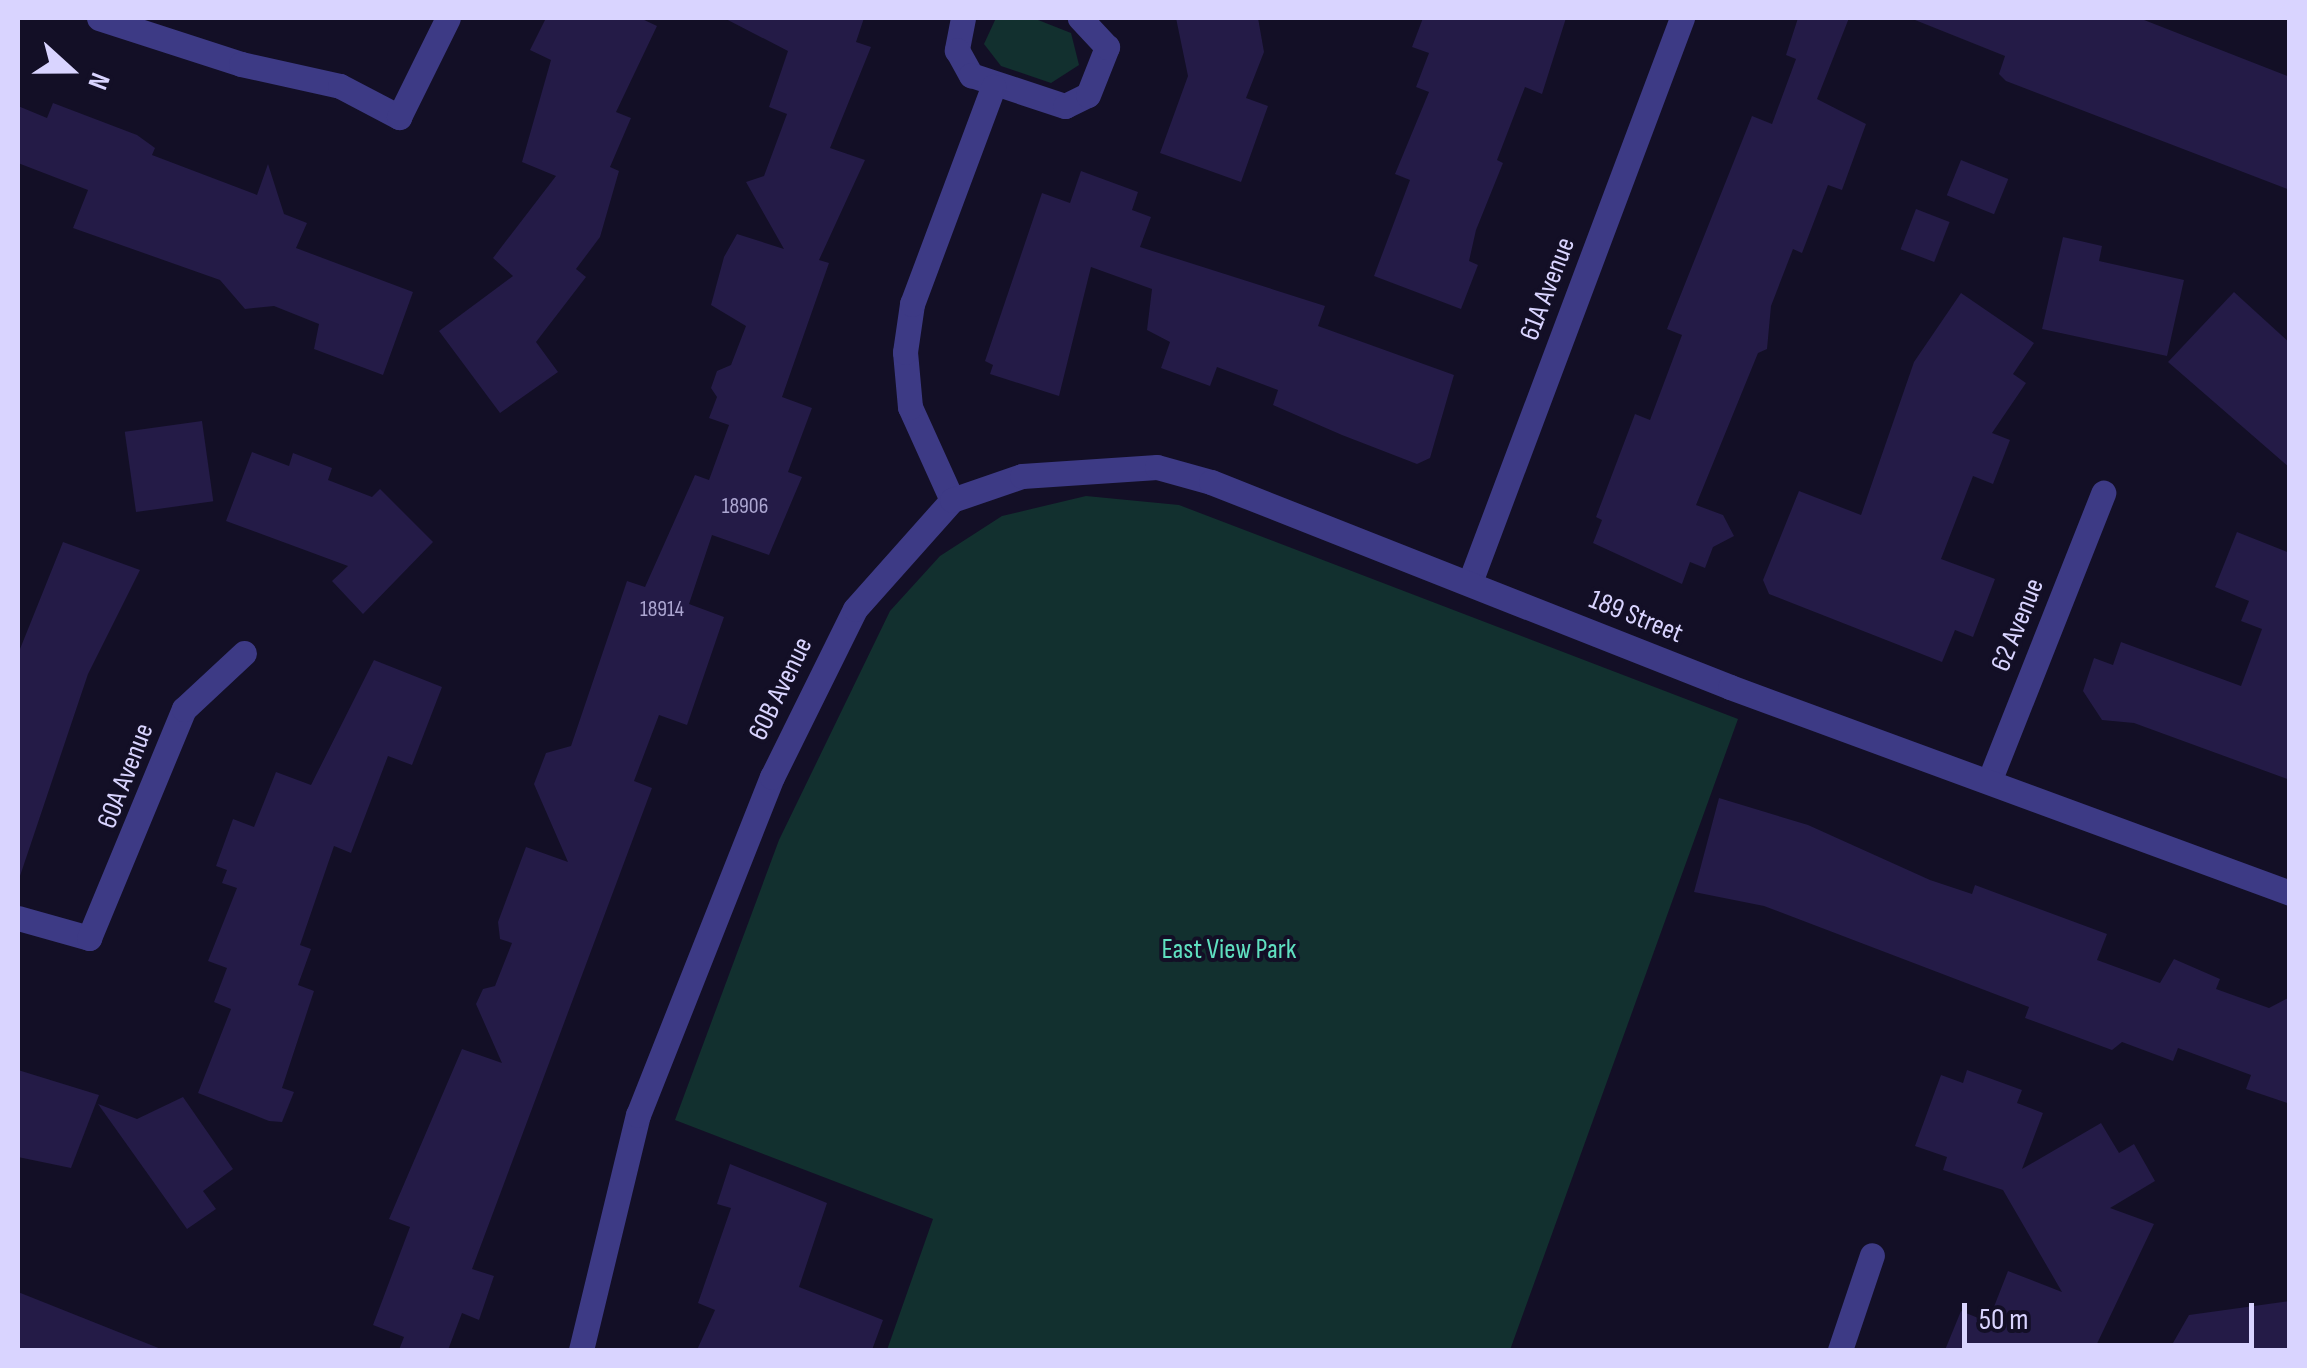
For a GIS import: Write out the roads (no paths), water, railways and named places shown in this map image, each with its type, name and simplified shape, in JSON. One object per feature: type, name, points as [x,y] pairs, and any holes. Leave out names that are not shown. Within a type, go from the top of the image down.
[{"type":"street","points":[[98,18],[240,64],[340,86],[400,117],[448,18]]},
{"type":"street","points":[[964,18],[957,50],[970,75],[992,86],[1065,106],[1088,95],[1106,48],[1080,18]]},
{"type":"street","name":"61A Avenue","points":[[1470,582],[1682,18]]},
{"type":"street","points":[[952,500],[910,407],[905,352],[912,304],[992,86]]},
{"type":"street","name":"189 Street","points":[[952,500],[1022,476],[1157,468],[1470,582],[1730,688],[1990,779],[2290,893]]},
{"type":"street","name":"62 Avenue","points":[[1990,779],[2103,492]]},
{"type":"street","name":"60B Avenue","points":[[580,1350],[638,1115],[772,776],[855,609],[952,500]]},
{"type":"street","name":"60A Avenue","points":[[18,918],[89,938],[184,709],[244,653]]},
{"type":"street","points":[[1840,1350],[1872,1255]]},
{"type":"park label","name":"East View Park","points":[[1229,950]]}]
